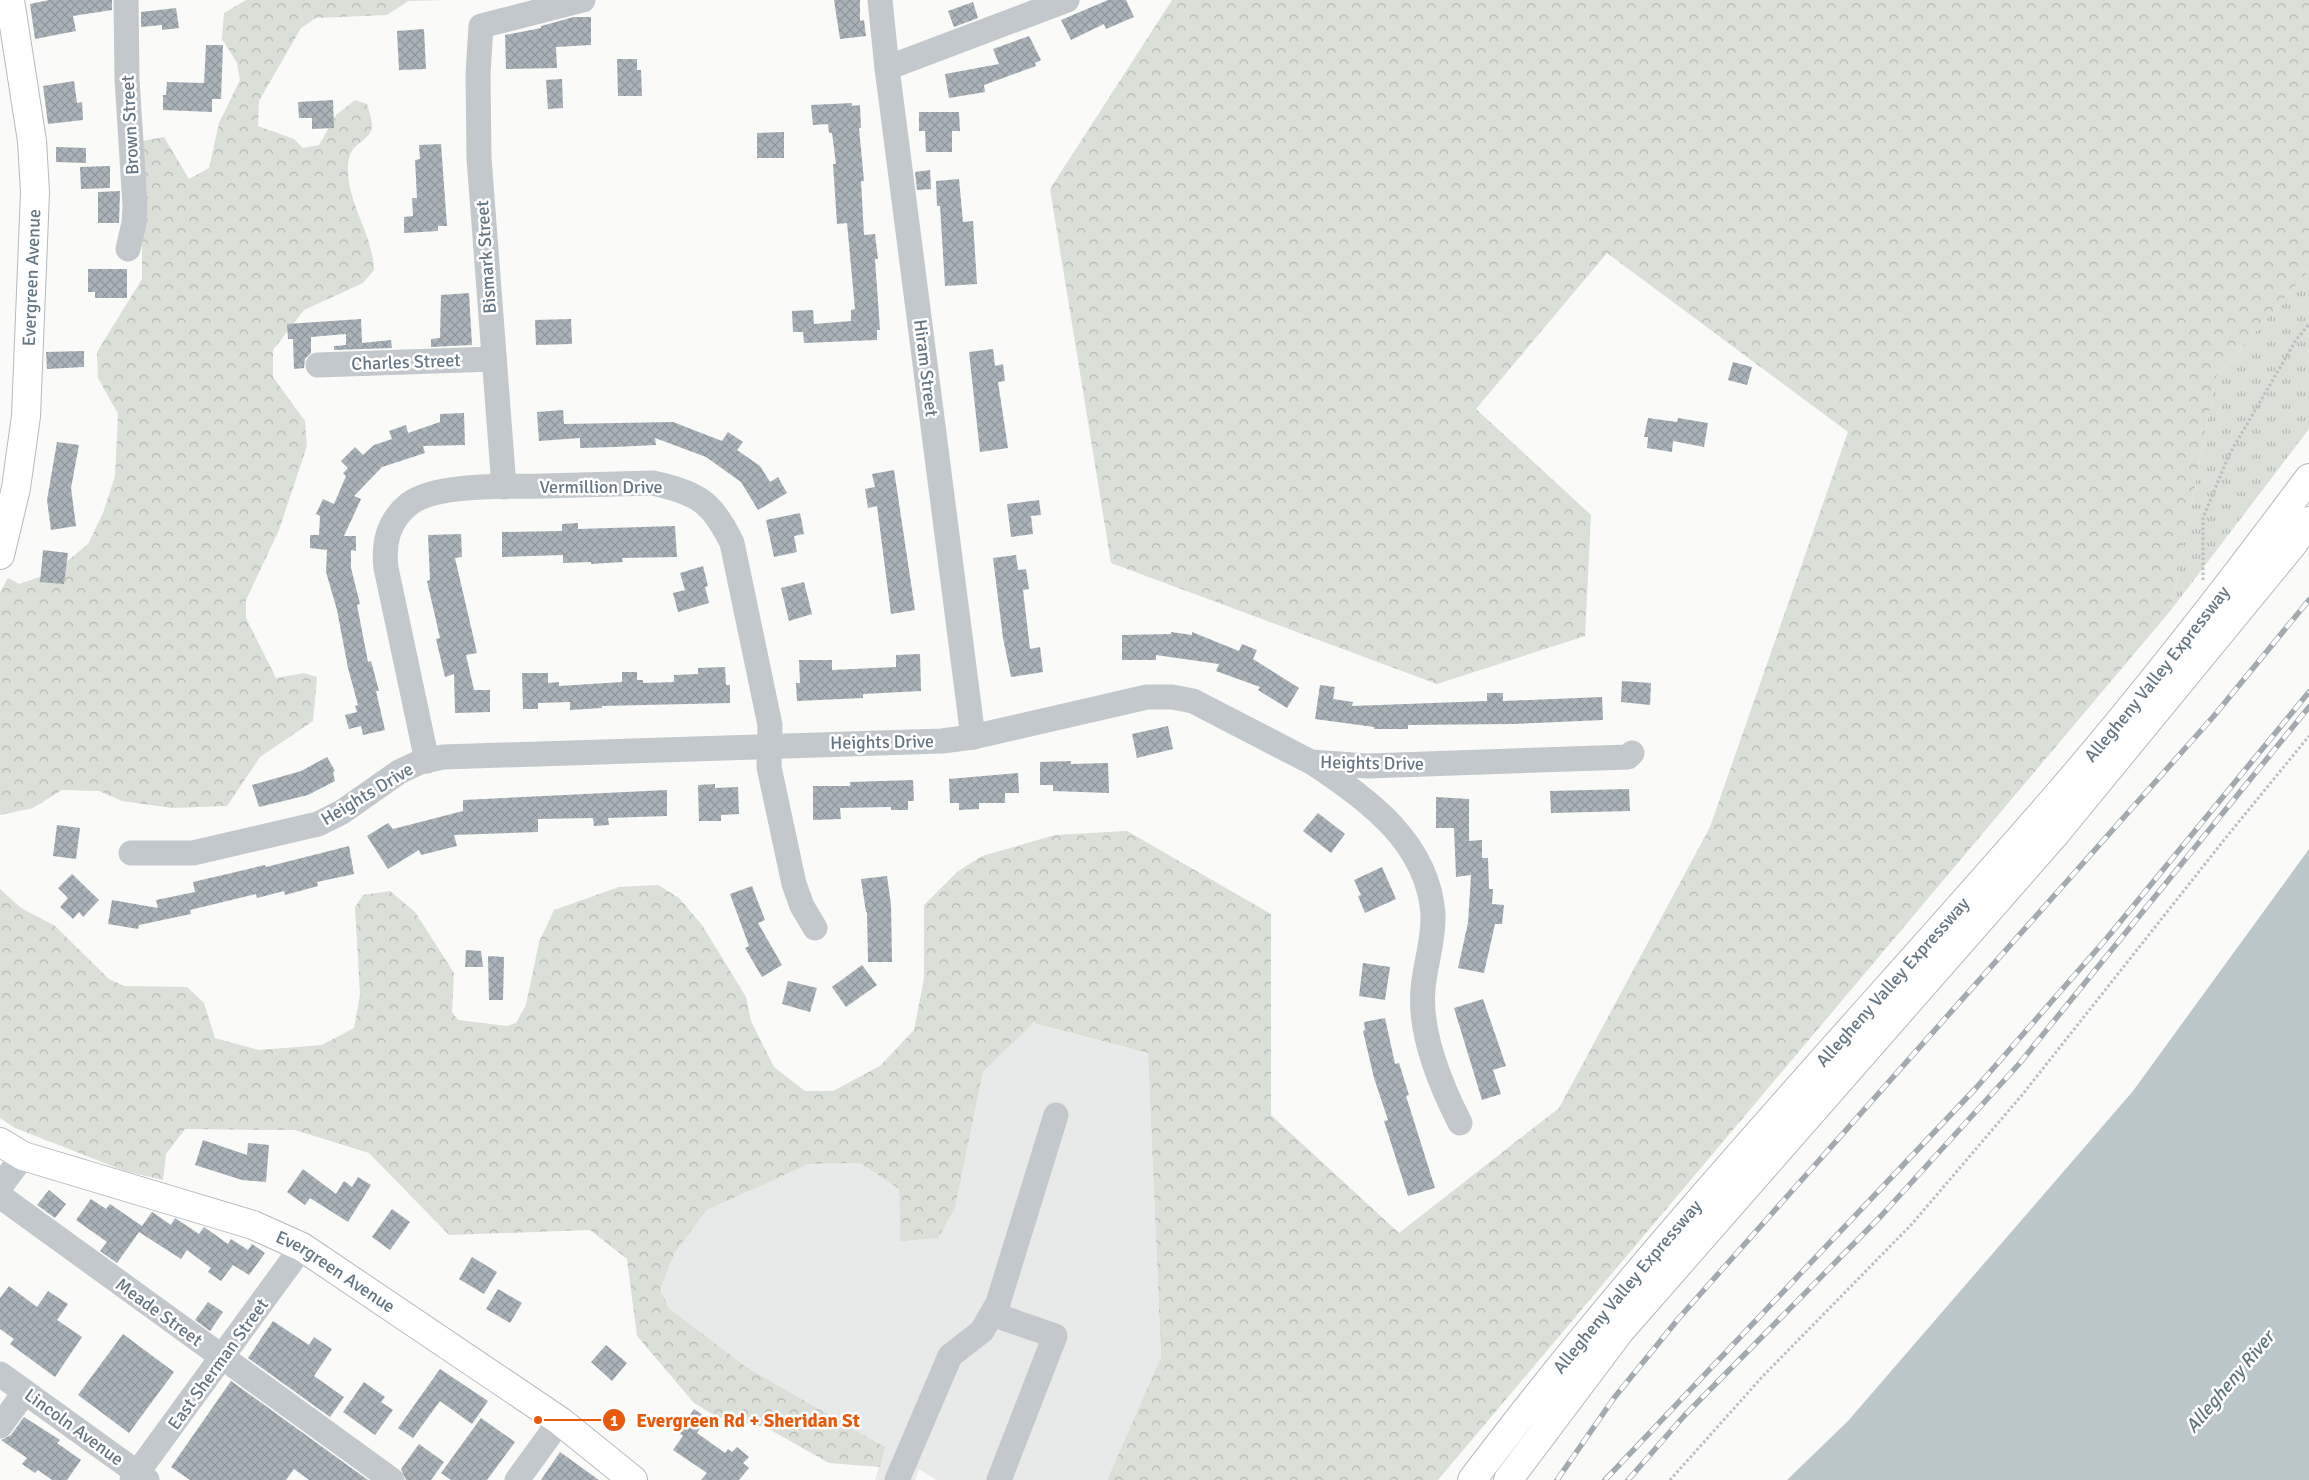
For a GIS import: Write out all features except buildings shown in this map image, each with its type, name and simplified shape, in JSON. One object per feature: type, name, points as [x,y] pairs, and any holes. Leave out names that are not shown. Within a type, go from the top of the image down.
[{"type":"main road","name":"Evergreen Avenue","points":[[0,555],[16,488],[26,416],[34,192],[32,141],[10,0]]},
{"type":"main road","name":"Allegheny Valley Expressway","points":[[1472,1480],[1531,1402],[1688,1214],[2058,794],[2214,603],[2309,478]]},
{"type":"main road","name":"Allegheny Valley Expressway","points":[[1508,1480],[1620,1331],[2056,833],[2309,522]]},
{"type":"main road","name":"Evergreen Avenue","points":[[11,1149],[253,1225],[302,1247],[560,1421],[633,1480]]},
{"type":"main road","points":[[1455,1480],[1531,1402]]},
{"type":"street","name":"Brown Street","points":[[126,0],[127,79],[135,206],[134,223],[128,249]]},
{"type":"street","name":"Bismark Street","points":[[504,487],[479,158],[478,74],[481,26],[583,0]]},
{"type":"street","name":"Hiram Street","points":[[880,0],[887,68],[973,737]]},
{"type":"street","points":[[887,68],[1066,0]]},
{"type":"street","name":"Charles Street","points":[[318,365],[494,359]]},
{"type":"street","name":"Vermillion Drive","points":[[426,760],[386,568],[384,550],[389,530],[397,515],[410,503],[427,494],[462,489],[653,483],[674,488],[698,498],[713,509],[722,521],[732,543],[770,725],[769,767],[794,884],[802,906],[815,928]]},
{"type":"street","name":"Heights Drive","points":[[131,853],[193,854],[318,824],[342,812],[399,772],[426,760],[443,756],[942,741],[973,737],[1147,697],[1172,697],[1194,702],[1311,762],[1378,765],[1628,757],[1632,753]]},
{"type":"street","points":[[1311,762],[1348,786],[1397,830],[1413,852],[1426,879],[1433,914],[1432,943],[1423,990],[1424,1015],[1432,1058],[1445,1095],[1460,1123]]},
{"type":"street","points":[[897,1480],[950,1356],[982,1331],[998,1304],[1056,1115]]},
{"type":"street","points":[[0,1186],[11,1149]]},
{"type":"street","name":"Meade Street","points":[[0,1196],[392,1480]]},
{"type":"street","name":"East Sherman Street","points":[[139,1478],[302,1247]]},
{"type":"street","points":[[992,1314],[1055,1336],[999,1480]]},
{"type":"street","name":"Lincoln Avenue","points":[[0,1374],[139,1478]]},
{"type":"street","points":[[0,1426],[24,1392]]},
{"type":"street","points":[[517,1480],[560,1421]]},
{"type":"path","points":[[2214,603],[2203,578],[2203,518],[2229,455],[2296,340],[2309,324]]},
{"type":"path","points":[[1670,1480],[1782,1358],[1911,1224],[2022,1095],[2222,842],[2309,736]]},
{"type":"shaded area","points":[[1032,1023],[1148,1053],[1161,1357],[1107,1480],[936,1480],[919,1469],[915,1480],[875,1480],[885,1447],[746,1367],[669,1308],[660,1289],[675,1252],[707,1210],[809,1164],[860,1163],[899,1189],[900,1241],[955,1208],[983,1072]]},
{"type":"green space","points":[[246,0],[444,0],[408,1],[387,15],[316,18],[301,28],[259,101],[258,126],[294,139],[303,148],[319,145],[336,115],[355,100],[367,104],[372,125],[368,136],[351,152],[348,165],[351,192],[373,256],[374,270],[363,283],[304,310],[273,350],[273,377],[305,421],[307,446],[279,530],[246,600],[246,618],[276,678],[304,673],[317,677],[313,721],[260,757],[227,806],[172,808],[122,801],[99,791],[62,790],[33,808],[0,815],[0,592],[8,578],[19,584],[54,572],[88,544],[103,513],[115,476],[118,414],[98,378],[97,352],[142,279],[142,141],[164,137],[189,179],[209,168],[219,123],[240,80],[237,63],[222,39],[224,13]]},
{"type":"green space","points":[[1172,0],[2309,0],[2309,270],[2216,377],[2171,610],[1438,1480],[1107,1480],[1161,1357],[1148,1053],[1033,1023],[983,1072],[955,1208],[938,1238],[900,1241],[899,1189],[860,1163],[809,1164],[707,1210],[675,1252],[660,1289],[669,1308],[746,1367],[885,1447],[880,1467],[829,1463],[767,1428],[717,1417],[694,1403],[637,1336],[627,1259],[590,1230],[449,1235],[369,1153],[295,1130],[185,1129],[166,1154],[163,1180],[125,1171],[15,1128],[0,1118],[0,889],[21,908],[55,926],[109,979],[124,986],[187,987],[204,1003],[215,1038],[259,1050],[322,1045],[354,1028],[360,995],[355,907],[363,895],[390,891],[415,912],[454,973],[452,1012],[458,1020],[507,1026],[516,1023],[526,1005],[539,942],[554,910],[619,887],[658,885],[679,898],[702,925],[746,997],[751,1021],[774,1067],[805,1091],[833,1091],[880,1066],[914,1030],[924,979],[924,905],[957,872],[982,856],[1055,835],[1127,831],[1271,914],[1271,1115],[1399,1233],[1559,1108],[1710,827],[1848,432],[1607,253],[1476,409],[1591,515],[1585,636],[1437,684],[1111,563],[1050,189]]},
{"type":"green space","points":[[2309,270],[2309,429],[2171,610],[2216,377]]},
{"type":"water","name":"Allegheny River","points":[[2309,849],[2309,1480],[1787,1480],[1848,1421],[2133,1091]]},
{"type":"railway","points":[[1557,1480],[1614,1398],[1679,1318],[2213,717],[2309,600]]},
{"type":"railway","points":[[1605,1480],[1976,1088],[2107,938],[2309,692]]},
{"type":"railway","points":[[1628,1480],[1684,1416],[1881,1216],[2019,1064],[2309,707]]},
{"type":"place","name":"Evergreen Rd + Sheridan St","points":[[538,1420]]}]
